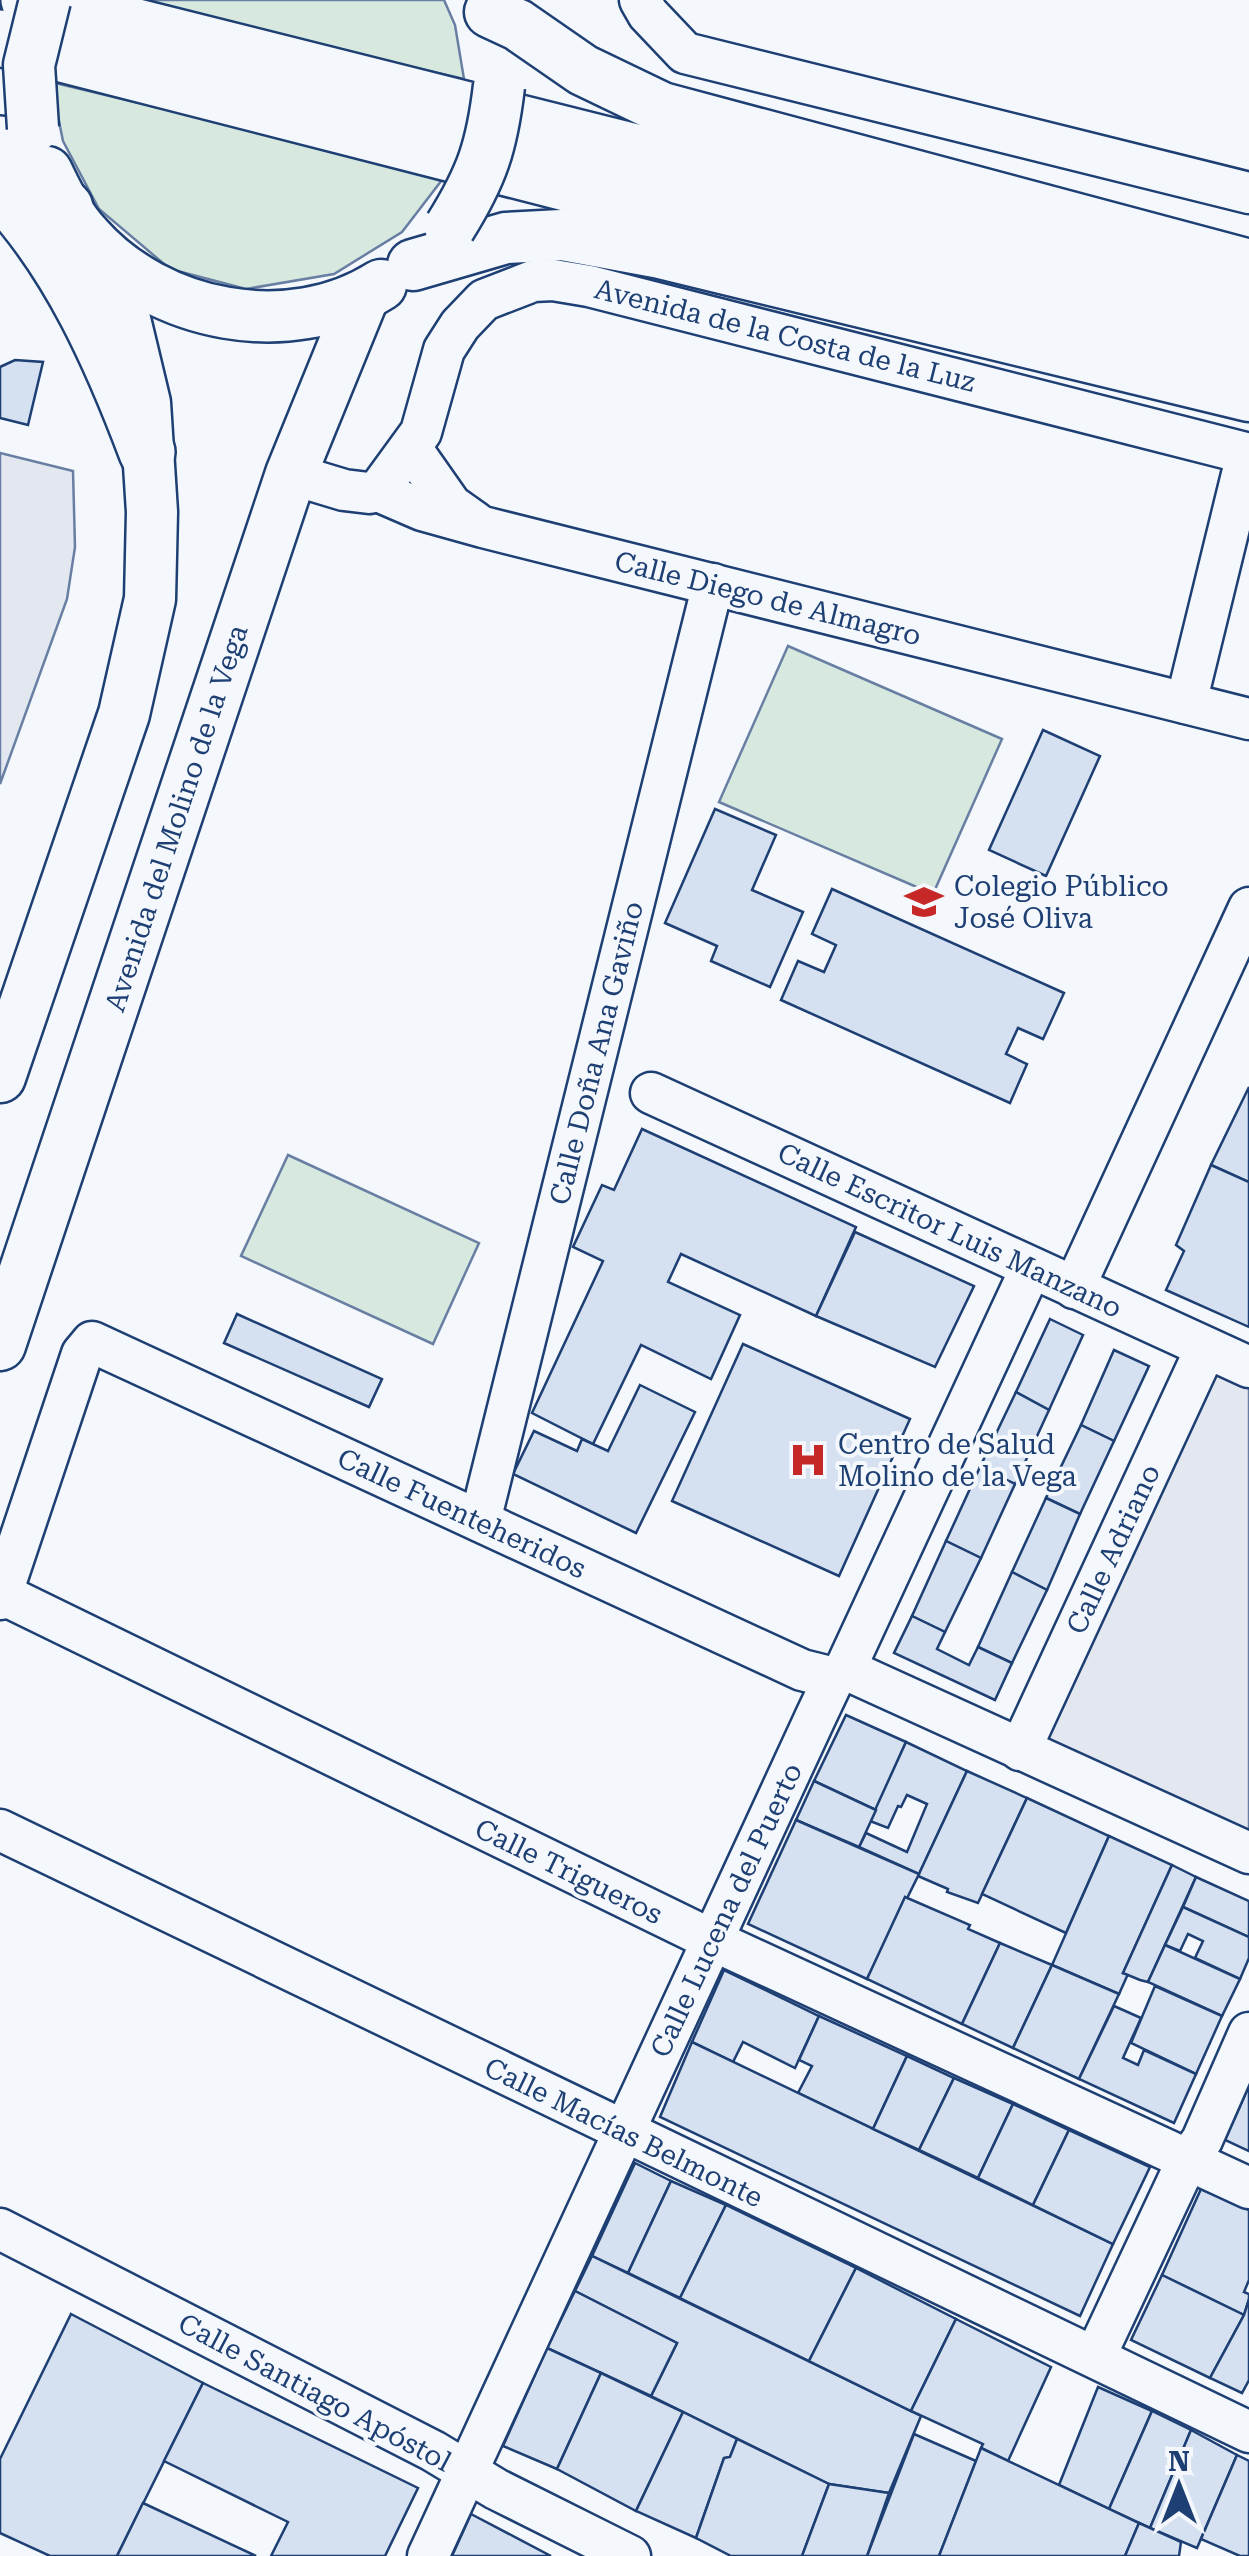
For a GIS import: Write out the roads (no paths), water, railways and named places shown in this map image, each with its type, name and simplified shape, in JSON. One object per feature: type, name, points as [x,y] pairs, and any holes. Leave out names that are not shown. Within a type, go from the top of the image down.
[{"type":"highway","points":[[28,0],[1249,306]]},
{"type":"highway","points":[[0,38],[1249,358]]},
{"type":"highway","points":[[17,136],[65,208]]},
{"type":"highway","points":[[0,189],[61,270],[118,374],[147,452]]},
{"type":"main road","points":[[17,136],[45,0]]},
{"type":"main road","points":[[65,208],[111,261],[168,297],[232,315],[300,315],[364,295],[413,265],[450,227],[476,184],[493,136],[499,86],[487,6]]},
{"type":"main road","points":[[487,6],[583,70],[662,108],[1249,264]]},
{"type":"main road","points":[[413,265],[506,238],[562,235],[660,253],[1249,396]]},
{"type":"main road","points":[[0,1077],[128,694],[150,599],[152,512],[145,403],[111,261]]},
{"type":"main road","name":"Avenida del Molino de la Vega","points":[[0,1345],[291,474],[364,295]]},
{"type":"street","points":[[640,0],[684,53],[1249,193]]},
{"type":"street","name":"Avenida de la Costa de la Luz","points":[[378,491],[422,432],[444,350],[460,324],[484,300],[533,281],[552,280],[589,286],[1248,454]]},
{"type":"street","points":[[411,448],[451,505],[482,527]]},
{"type":"street","points":[[1186,702],[1248,454]]},
{"type":"street","name":"Calle Diego de Almagro","points":[[291,474],[344,490],[378,491],[422,510],[482,527],[1249,719]]},
{"type":"street","name":"Calle Doña Ana Gaviño","points":[[480,1521],[713,584]]},
{"type":"street","points":[[1074,1288],[1249,908]]},
{"type":"street","name":"Calle Escritor Luis Manzano","points":[[651,1093],[1249,1367]]},
{"type":"street","name":"Calle Lucena del Puerto","points":[[428,2556],[622,2131],[1031,1268]]},
{"type":"street","name":"Calle Fuenteheridos","points":[[1,1597],[82,1354],[92,1342],[802,1670],[840,1674],[1249,1853]]},
{"type":"street","name":"Calle Adriano","points":[[1020,1750],[1206,1348]]},
{"type":"street","name":"Calle Trigueros","points":[[1,1597],[712,1940],[1249,2188]]},
{"type":"street","name":"Calle Macías Belmonte","points":[[0,1830],[1249,2432]]},
{"type":"street","points":[[1095,2357],[1187,2160],[1202,2140],[1249,2034]]},
{"type":"street","name":"Calle Santiago Apóstol","points":[[0,2229],[630,2556]]},
{"type":"place","name":"Colegio Público José Oliva","points":[[924,902]]},
{"type":"place","name":"Centro de Salud Molino de la Vega","points":[[808,1460]]}]
